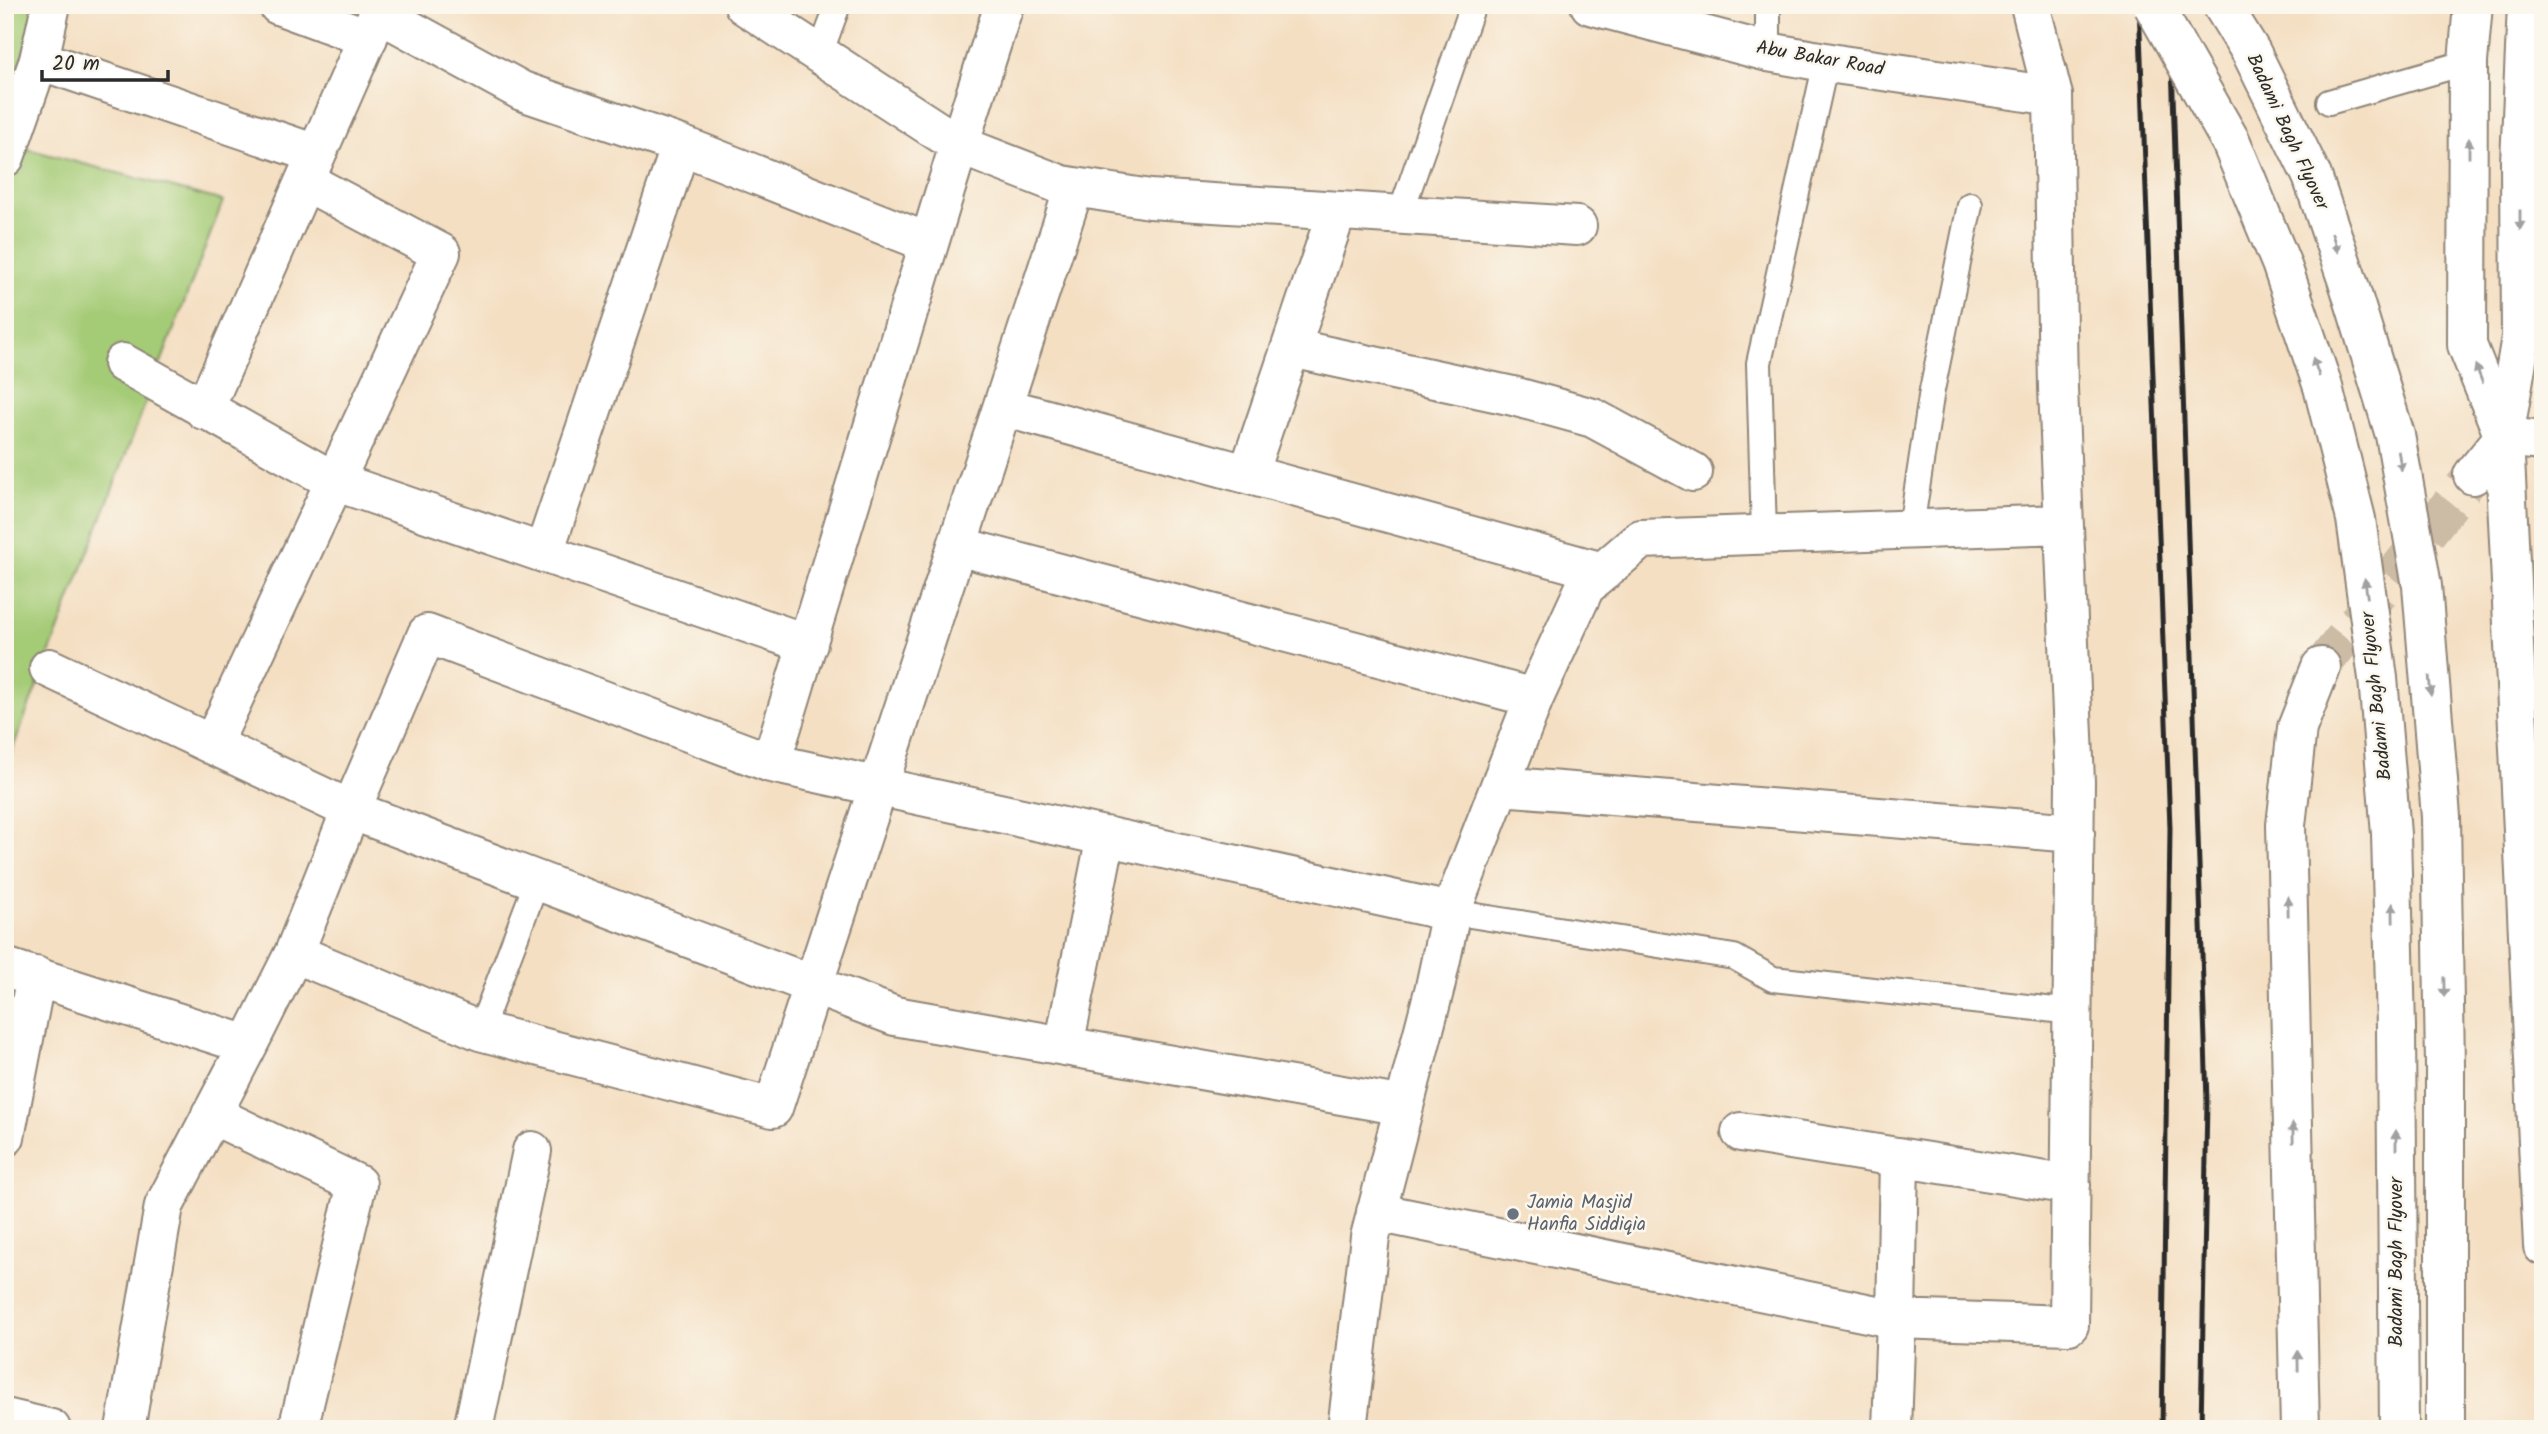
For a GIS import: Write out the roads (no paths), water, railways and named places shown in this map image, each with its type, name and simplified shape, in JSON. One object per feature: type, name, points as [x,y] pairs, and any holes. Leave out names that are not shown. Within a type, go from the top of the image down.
[{"type":"street","points":[[5,158],[39,60],[51,5]]},
{"type":"street","points":[[278,5],[376,19],[522,91],[681,145],[929,243]]},
{"type":"street","points":[[744,5],[959,145],[1062,186],[1150,199],[1577,226]]},
{"type":"street","points":[[771,763],[1004,5]]},
{"type":"street","name":"Abu Bakar Road","points":[[1590,5],[1768,51],[2053,96]]},
{"type":"street","points":[[1376,1212],[1896,1319],[2070,1325],[2075,782],[2058,388],[2053,96],[2030,5]]},
{"type":"street","name":"Badami Bagh Flyover","points":[[2153,5],[2231,142],[2280,263],[2323,387],[2356,519],[2378,678],[2391,834],[2396,1028],[2399,1429]]},
{"type":"street","name":"Badami Bagh Flyover","points":[[2222,5],[2251,52],[2312,176],[2346,275],[2395,435],[2422,586],[2441,817],[2445,1066],[2445,1429]]},
{"type":"street","points":[[2473,5],[2468,62],[2467,345],[2504,437]]},
{"type":"street","points":[[2527,5],[2531,161],[2521,337],[2504,437],[2540,1121],[2543,1246]]},
{"type":"street","points":[[204,410],[376,19]]},
{"type":"street","points":[[39,60],[310,168],[441,253],[212,745]]},
{"type":"street","points":[[544,552],[681,145]]},
{"type":"street","points":[[294,953],[480,1031],[773,1108],[1074,187]]},
{"type":"street","points":[[1248,474],[1337,211]]},
{"type":"street","points":[[1291,348],[1513,396],[1593,418],[1693,472]]},
{"type":"street","points":[[123,363],[334,481],[808,644]]},
{"type":"street","points":[[1003,407],[1602,572]]},
{"type":"street","points":[[2504,437],[2543,441]]},
{"type":"street","points":[[2473,475],[2504,437]]},
{"type":"street","points":[[1347,1429],[1370,1237],[1436,987],[1451,912],[1534,698],[1585,587],[1641,539],[2063,524]]},
{"type":"street","points":[[957,546],[1534,698]]},
{"type":"street","points":[[125,1429],[164,1206],[294,953],[351,810],[427,634],[771,763],[1451,912]]},
{"type":"street","points":[[2300,1429],[2286,825],[2297,728],[2321,667]]},
{"type":"street","points":[[49,668],[351,810],[895,1016],[1404,1106]]},
{"type":"street","points":[[1500,786],[2075,833]]},
{"type":"street","points":[[1064,1046],[1106,836]]},
{"type":"street","points":[[5,1137],[21,972],[248,1045]]},
{"type":"street","points":[[211,1114],[357,1184],[298,1429]]},
{"type":"street","points":[[1741,1132],[2071,1185]]},
{"type":"street","points":[[473,1429],[532,1151]]},
{"type":"street","points":[[1892,1429],[1899,1157]]},
{"type":"street","points":[[5,1418],[51,1429]]},
{"type":"lane","points":[[820,54],[838,5]]},
{"type":"lane","points":[[1400,215],[1473,5]]},
{"type":"lane","points":[[1768,5],[1768,51]]},
{"type":"lane","points":[[1764,534],[1759,363],[1826,62]]},
{"type":"lane","points":[[2329,102],[2468,62]]},
{"type":"lane","points":[[1911,528],[1932,390],[1970,205]]},
{"type":"lane","points":[[480,1031],[537,881]]},
{"type":"lane","points":[[1451,912],[1734,957],[1773,979],[2073,1012]]},
{"type":"tunnel","points":[[2321,667],[2473,475]]},
{"type":"railway","points":[[2139,5],[2170,828],[2162,1429]]},
{"type":"railway","points":[[2170,5],[2207,1101],[2201,1429]]},
{"type":"place","name":"Jamia Masjid Hanfia Siddiqia","points":[[1513,1214]]}]
